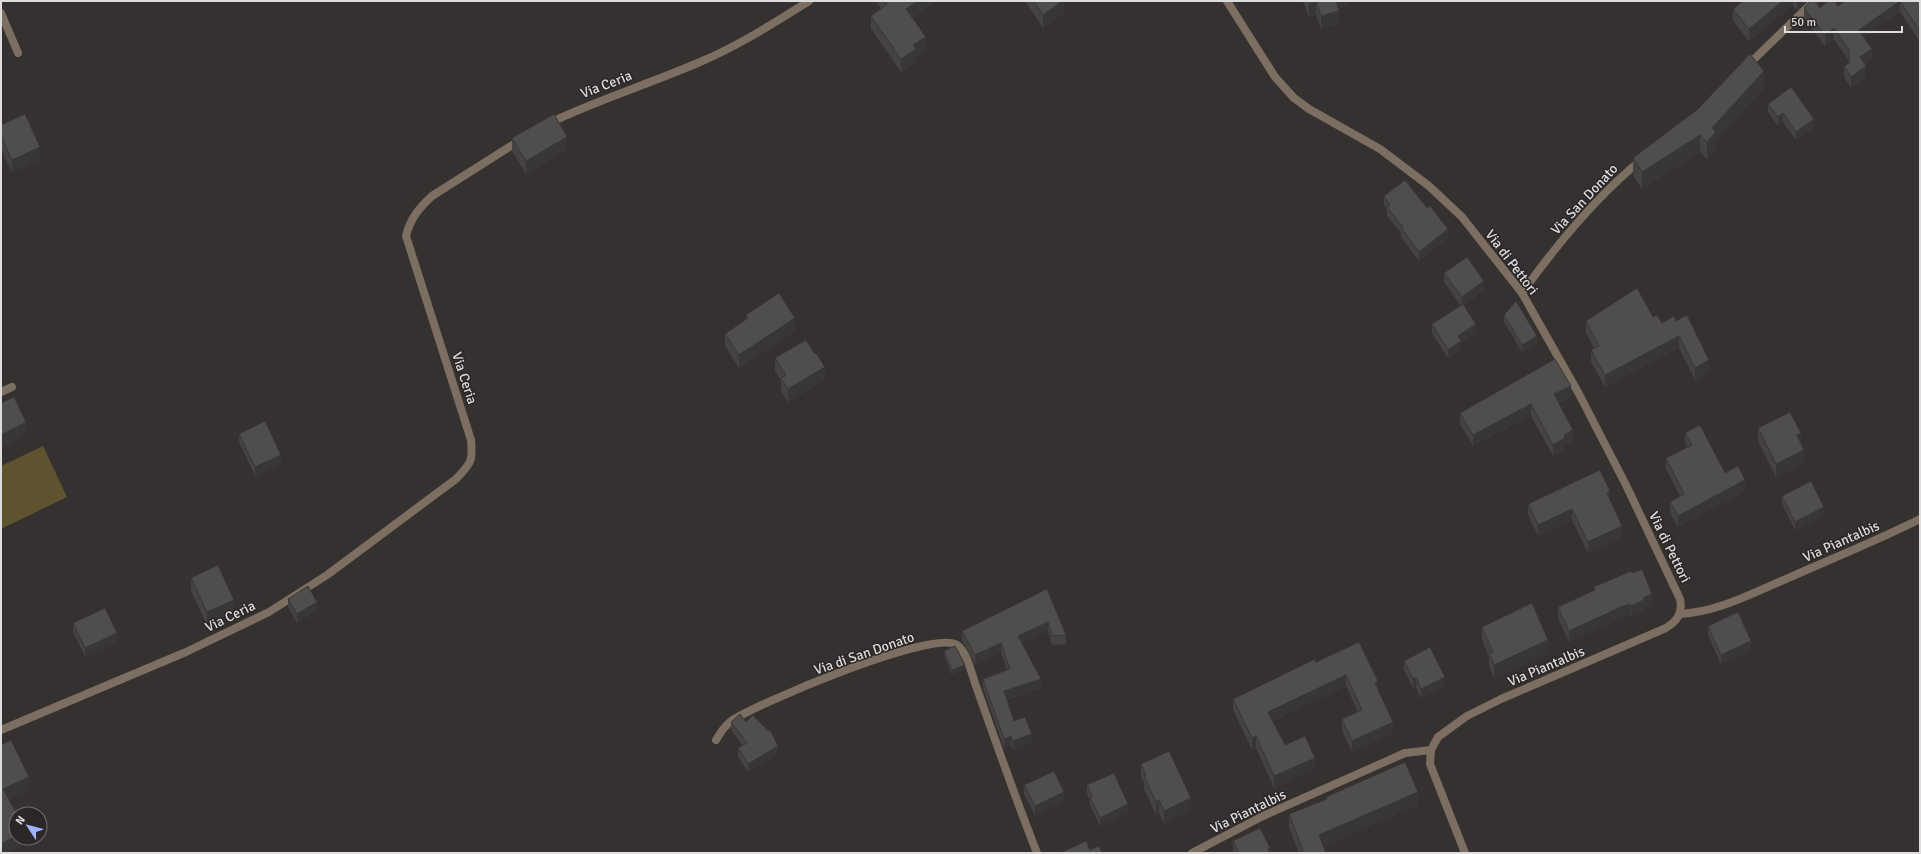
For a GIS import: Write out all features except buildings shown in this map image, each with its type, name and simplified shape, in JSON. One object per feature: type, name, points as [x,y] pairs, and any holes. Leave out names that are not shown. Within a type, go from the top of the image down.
[{"type":"street","name":"Via Ceria","points":[[1,730],[186,652],[269,612],[327,575],[456,479],[468,467],[473,457],[471,440],[406,236],[409,224],[421,206],[432,196],[534,131],[583,107],[701,62],[768,27],[809,1]]},
{"type":"street","name":"Via di Pettori","points":[[1227,1],[1275,77],[1294,98],[1309,109],[1380,149],[1429,186],[1462,217],[1522,293],[1565,368],[1626,485],[1680,599],[1680,614]]},
{"type":"street","points":[[1740,73],[1814,1]]},
{"type":"street","points":[[1,13],[18,53]]},
{"type":"street","name":"Via San Donato","points":[[1522,293],[1584,214],[1616,181],[1645,156]]},
{"type":"street","points":[[1,392],[12,387]]},
{"type":"street","name":"Via Piantalbis","points":[[1192,853],[1263,816],[1405,753],[1431,750],[1440,734],[1468,716],[1508,696],[1661,631],[1673,624],[1680,614],[1704,611],[1731,602],[1878,540],[1920,519]]},
{"type":"street","name":"Via di San Donato","points":[[716,740],[730,722],[745,713],[833,675],[907,649],[941,643],[958,645],[963,651],[971,671],[1013,792],[1037,853]]},
{"type":"street","points":[[1431,750],[1430,759],[1432,768],[1465,853]]},
{"type":"shaded area","points":[[43,446],[67,497],[1,529],[1,466]]}]
